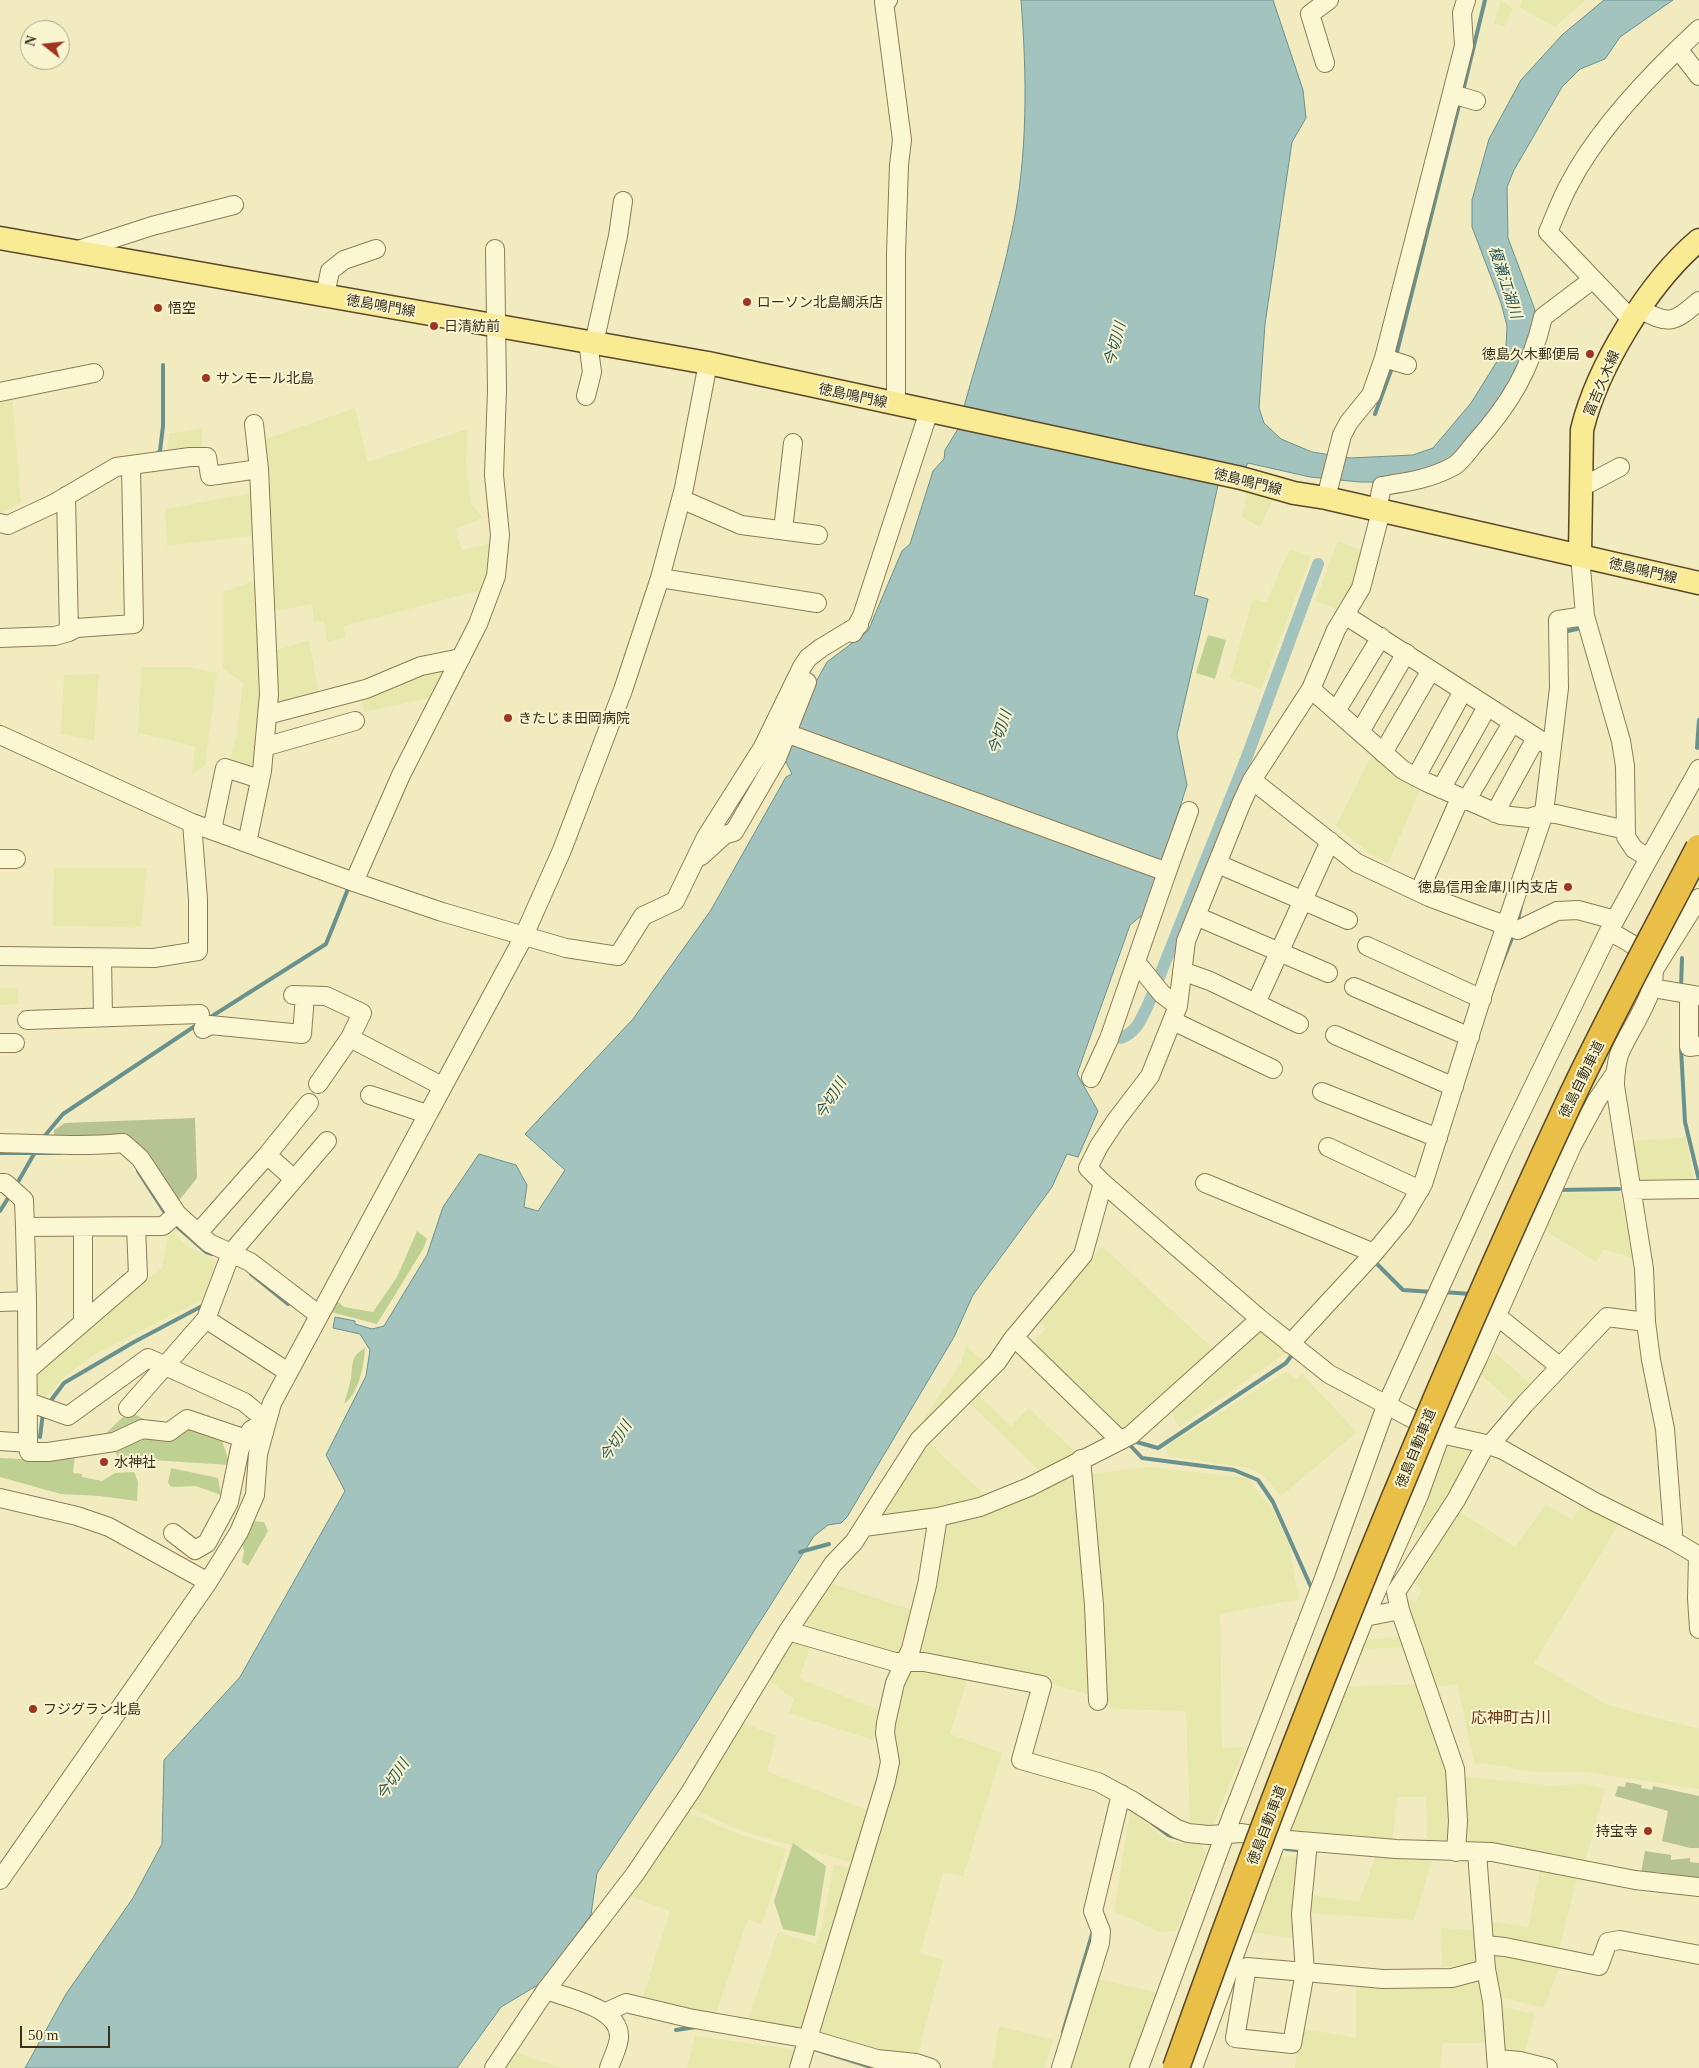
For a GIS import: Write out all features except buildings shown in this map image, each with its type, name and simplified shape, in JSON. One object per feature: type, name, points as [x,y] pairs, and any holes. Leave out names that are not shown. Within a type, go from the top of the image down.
[{"type":"highway","name":"徳島自動車道","points":[[1176,2068],[1245,1879],[1416,1445],[1572,1096],[1699,848]]},
{"type":"main road","name":"徳島鳴門線","points":[[0,238],[708,363],[1241,478],[1294,493],[1327,493],[1379,510],[1699,583]]},
{"type":"main road","name":"富吉久木線","points":[[1580,555],[1582,430],[1585,417],[1612,355],[1636,314],[1680,258],[1699,240]]},
{"type":"street","points":[[888,0],[884,2],[902,140],[899,165],[896,254],[896,404]]},
{"type":"street","points":[[1325,63],[1310,14],[1330,0]]},
{"type":"street","points":[[1327,493],[1338,449],[1349,422],[1395,361],[1464,98],[1462,13],[1466,0]]},
{"type":"street","points":[[1699,29],[1654,72],[1603,134],[1570,182],[1548,232],[1592,280],[1636,314],[1677,320],[1699,301]]},
{"type":"street","points":[[1678,49],[1699,76]]},
{"type":"street","points":[[586,396],[596,374],[591,343],[618,236],[623,201]]},
{"type":"street","points":[[74,251],[152,226],[234,205]]},
{"type":"street","points":[[0,249],[32,244]]},
{"type":"street","points":[[325,295],[330,271],[344,260],[376,249]]},
{"type":"street","points":[[354,882],[401,775],[478,624],[496,576],[500,535],[494,475],[497,325],[495,249]]},
{"type":"street","points":[[1592,280],[1542,317],[1536,347],[1520,383],[1495,420],[1457,465],[1419,481],[1382,486],[1379,510],[1363,582],[1336,630],[1311,689],[1252,780],[1241,804],[1186,941],[1175,1014],[1150,1076],[1108,1132],[1088,1168],[1260,1319],[1328,1374],[1441,1434],[1488,1445],[1595,1502],[1672,1540],[1699,1556],[1697,1598],[1699,1629]]},
{"type":"street","points":[[0,1880],[208,1582],[240,1532],[255,1495],[258,1454],[272,1403],[524,936],[562,850],[623,690],[660,578],[681,499],[708,363]]},
{"type":"street","points":[[0,392],[94,373]]},
{"type":"street","points":[[696,860],[724,835],[734,832],[777,758],[816,664],[851,637],[859,625],[932,412]]},
{"type":"street","points":[[247,843],[260,778],[267,715],[267,629],[259,469],[254,424]]},
{"type":"street","points":[[783,530],[793,443]]},
{"type":"street","points":[[0,524],[8,525],[66,496],[116,467],[131,466],[153,456],[207,457],[210,476],[259,469]]},
{"type":"street","points":[[0,638],[55,636],[76,628],[134,624],[131,466]]},
{"type":"street","points":[[1582,487],[1620,467]]},
{"type":"street","points":[[66,496],[69,632]]},
{"type":"street","points":[[681,499],[742,525],[818,535]]},
{"type":"street","points":[[1580,555],[1585,616],[1622,741],[1625,766],[1626,830],[1629,843],[1634,849],[1649,858]]},
{"type":"street","points":[[660,578],[817,603]]},
{"type":"street","points":[[1345,615],[1543,742]]},
{"type":"street","points":[[1495,813],[1543,742],[1559,688],[1558,620],[1585,616]]},
{"type":"street","points":[[0,735],[192,823],[354,882],[442,912],[566,948],[618,956],[643,916],[676,902],[706,837],[763,747],[802,666],[808,658],[821,648],[859,625]]},
{"type":"street","points":[[1336,711],[1381,637]]},
{"type":"street","points":[[1360,732],[1406,653]]},
{"type":"street","points":[[267,715],[366,689],[421,666],[461,658]]},
{"type":"street","points":[[1383,753],[1431,670]]},
{"type":"street","points":[[1311,689],[1403,770],[1463,800],[1495,813],[1529,818],[1549,813],[1626,830]]},
{"type":"street","points":[[1416,777],[1463,691]]},
{"type":"street","points":[[314,704],[319,732]]},
{"type":"street","points":[[1441,789],[1488,707]]},
{"type":"street","points":[[264,747],[355,721]]},
{"type":"street","points":[[1421,887],[1463,800],[1512,722]]},
{"type":"street","points":[[788,734],[1164,871]]},
{"type":"street","points":[[1294,1348],[1403,1218],[1420,1190],[1482,999],[1513,929],[1549,813],[1543,742]]},
{"type":"street","points":[[212,830],[225,768],[260,778]]},
{"type":"street","points":[[1138,2068],[1225,1834],[1324,1578],[1386,1406],[1436,1293],[1542,1067],[1612,926],[1699,769]]},
{"type":"street","points":[[1252,780],[1357,863],[1421,887],[1513,929],[1556,911],[1578,910],[1612,926],[1650,960],[1654,970],[1652,988],[1619,1056],[1616,1072],[1617,1105],[1644,1269],[1646,1322],[1651,1360],[1665,1429],[1673,1532],[1672,1540]]},
{"type":"street","points":[[1091,1078],[1109,1039],[1136,962],[1164,871],[1189,811]]},
{"type":"street","points":[[0,956],[154,958],[198,950],[198,899],[192,823]]},
{"type":"street","points":[[1256,1003],[1330,841]]},
{"type":"street","points":[[1218,864],[1348,920]]},
{"type":"street","points":[[1654,970],[1691,928],[1699,898]]},
{"type":"street","points":[[1196,916],[1328,973]]},
{"type":"street","points":[[1366,946],[1482,999]]},
{"type":"street","points":[[102,958],[103,1016]]},
{"type":"street","points":[[1136,962],[1162,994],[1175,1014],[1273,1069]]},
{"type":"street","points":[[1182,971],[1210,981],[1299,1024]]},
{"type":"street","points":[[1354,986],[1470,1037]]},
{"type":"street","points":[[1652,988],[1687,994],[1689,1047],[1699,1046]]},
{"type":"street","points":[[27,1020],[103,1016],[201,1021],[210,1025],[302,1034],[299,996],[326,996],[362,1012],[350,1038],[318,1084]]},
{"type":"street","points":[[1335,1035],[1454,1087]]},
{"type":"street","points":[[350,1038],[442,1086]]},
{"type":"street","points":[[1194,2068],[1277,1840],[1365,1617],[1419,1495],[1441,1434],[1553,1191],[1597,1100],[1616,1072]]},
{"type":"street","points":[[1322,1092],[1438,1138]]},
{"type":"street","points":[[370,1095],[427,1114]]},
{"type":"street","points":[[198,1233],[267,1155],[309,1103]]},
{"type":"street","points":[[128,1408],[206,1319],[231,1253],[327,1141]]},
{"type":"street","points":[[0,1143],[92,1146],[123,1143],[140,1158],[177,1214],[208,1243],[250,1262],[319,1315]]},
{"type":"street","points":[[1328,1147],[1420,1190]]},
{"type":"street","points":[[267,1155],[294,1180]]},
{"type":"street","points":[[0,1183],[5,1183],[24,1200],[29,1369],[29,1452],[48,1452],[114,1442],[142,1429],[169,1432],[188,1419],[246,1439]]},
{"type":"street","points":[[494,2068],[546,1990],[635,1874],[681,1806],[788,1631],[833,1564],[854,1542],[919,1440],[997,1362],[1014,1337],[1082,1255],[1103,1183]]},
{"type":"street","points":[[1205,1183],[1374,1254]]},
{"type":"street","points":[[1631,1190],[1699,1189]]},
{"type":"street","points":[[25,1227],[163,1226],[177,1214]]},
{"type":"street","points":[[29,1369],[138,1275],[136,1226]]},
{"type":"street","points":[[83,1227],[83,1322]]},
{"type":"street","points":[[0,1302],[27,1301]]},
{"type":"street","points":[[1497,1316],[1559,1366]]},
{"type":"street","points":[[1456,1852],[1458,1821],[1455,1769],[1400,1610],[1396,1592],[1456,1500],[1488,1445],[1559,1366],[1607,1317],[1646,1322]]},
{"type":"street","points":[[206,1319],[288,1372]]},
{"type":"street","points":[[864,1527],[937,1521],[980,1507],[1081,1464],[1142,1427],[1260,1319]]},
{"type":"street","points":[[1014,1337],[1120,1440]]},
{"type":"street","points":[[28,1402],[68,1416],[148,1358],[244,1402],[267,1421]]},
{"type":"street","points":[[173,1533],[195,1550],[207,1543],[229,1502],[240,1448],[251,1430],[267,1421]]},
{"type":"street","points":[[0,1441],[28,1443]]},
{"type":"street","points":[[1081,1464],[1094,1605],[1098,1701]]},
{"type":"street","points":[[0,1498],[77,1516],[109,1527],[208,1582]]},
{"type":"street","points":[[799,2068],[886,1781],[890,1762],[885,1733],[886,1723],[896,1683],[911,1649],[927,1584],[937,1521]]},
{"type":"street","points":[[1365,1617],[1400,1610]]},
{"type":"street","points":[[788,1631],[895,1662],[924,1662],[1042,1685],[1021,1760],[1098,1782],[1177,1829],[1209,1835],[1242,1833],[1277,1840],[1456,1852],[1492,1852],[1635,1880],[1699,1887]]},
{"type":"street","points":[[1061,2068],[1100,1942],[1093,1911],[1120,1794]]},
{"type":"street","points":[[1308,1842],[1301,1914],[1305,1972],[1292,2044],[1235,2038],[1247,1967],[1305,1972],[1383,1980],[1452,1978],[1486,1969]]},
{"type":"street","points":[[1477,1853],[1486,1969],[1492,2001],[1497,2064],[1520,2061],[1548,2068]]},
{"type":"street","points":[[1485,1946],[1505,1947],[1599,1966],[1608,1942],[1614,1941],[1699,1955]]},
{"type":"street","points":[[546,1990],[606,2012],[617,2028],[619,2038],[609,2068]]},
{"type":"street","points":[[606,2012],[626,2003],[870,2058],[916,2063],[931,2068]]},
{"type":"green space","points":[[1501,0],[1513,9],[1505,26],[1494,23]]},
{"type":"green space","points":[[1522,0],[1585,0],[1555,27],[1519,7]]},
{"type":"green space","points":[[12,394],[21,502],[0,514],[0,396]]},
{"type":"green space","points":[[355,408],[368,462],[467,429],[466,464],[471,503],[483,518],[455,529],[462,550],[491,543],[485,589],[344,626],[345,637],[327,642],[324,621],[314,622],[312,604],[269,612],[260,441]]},
{"type":"green space","points":[[202,428],[202,449],[177,450],[167,455],[169,434]]},
{"type":"green space","points":[[252,493],[256,535],[167,546],[165,509]]},
{"type":"green space","points":[[1247,493],[1273,499],[1260,527],[1242,517]]},
{"type":"green space","points":[[1338,541],[1364,551],[1355,583],[1338,609],[1315,601]]},
{"type":"green space","points":[[1290,549],[1311,556],[1261,689],[1230,678],[1253,599],[1266,602]]},
{"type":"green space","points":[[259,579],[261,718],[254,766],[248,771],[229,764],[236,737],[243,683],[223,669],[223,592]]},
{"type":"green space","points":[[1208,635],[1226,640],[1215,679],[1196,673]]},
{"type":"green space","points":[[309,640],[319,696],[271,710],[271,652]]},
{"type":"green space","points":[[448,666],[433,697],[364,712],[361,696]]},
{"type":"green space","points":[[141,667],[189,667],[217,673],[205,766],[192,774],[195,746],[138,733]]},
{"type":"green space","points":[[99,674],[94,740],[61,734],[64,675]]},
{"type":"green space","points":[[1372,755],[1394,774],[1420,790],[1388,864],[1372,855],[1336,826]]},
{"type":"green space","points":[[54,868],[147,868],[141,927],[53,926]]},
{"type":"green space","points":[[0,988],[17,988],[19,1004],[0,1005]]},
{"type":"green space","points":[[195,1118],[197,1178],[177,1203],[126,1140],[54,1138],[54,1130],[65,1123]]},
{"type":"green space","points":[[1686,1137],[1694,1184],[1639,1182],[1632,1141]]},
{"type":"green space","points":[[1620,1192],[1632,1258],[1604,1249],[1596,1262],[1543,1229],[1558,1194]]},
{"type":"green space","points":[[171,1230],[188,1247],[216,1261],[203,1299],[92,1356],[64,1377],[43,1400],[37,1395],[38,1370],[134,1287],[162,1269],[168,1233]]},
{"type":"green space","points":[[417,1231],[427,1239],[423,1249],[377,1324],[331,1312],[336,1300],[344,1307],[373,1312],[397,1277]]},
{"type":"green space","points":[[1102,1246],[1219,1354],[1143,1421],[1120,1432],[1030,1347],[1046,1328],[1040,1323]]},
{"type":"green space","points":[[1261,1325],[1289,1351],[1179,1427],[1170,1409]]},
{"type":"green space","points":[[966,1346],[985,1362],[927,1425],[922,1422],[961,1363]]},
{"type":"green space","points":[[365,1348],[362,1371],[357,1386],[344,1404],[351,1379],[353,1361],[357,1354]]},
{"type":"green space","points":[[1494,1352],[1533,1386],[1514,1404],[1480,1374]]},
{"type":"green space","points":[[1286,1372],[1296,1380],[1302,1374],[1357,1432],[1281,1496],[1263,1475],[1249,1468],[1168,1456],[1165,1447]]},
{"type":"green space","points":[[976,1393],[1011,1426],[1029,1408],[1078,1455],[1042,1473],[968,1402]]},
{"type":"green space","points":[[129,1411],[151,1423],[220,1434],[230,1465],[119,1458],[113,1449],[94,1445]]},
{"type":"green space","points":[[924,1439],[985,1495],[932,1512],[875,1521]]},
{"type":"green space","points":[[1473,1446],[1477,1449],[1428,1535],[1410,1524],[1426,1491],[1433,1483],[1440,1460],[1448,1447]]},
{"type":"green space","points":[[83,1451],[85,1456],[75,1456],[73,1473],[102,1481],[115,1473],[134,1472],[138,1482],[137,1501],[100,1496],[61,1494],[0,1477],[0,1458],[21,1459],[29,1456]]},
{"type":"green space","points":[[1150,1467],[1247,1478],[1272,1508],[1289,1545],[1299,1599],[1220,1614],[1222,1748],[1245,1747],[1213,1825],[1190,1822],[1186,1711],[1112,1709],[1107,1703],[1088,1474]]},
{"type":"green space","points":[[171,1468],[218,1478],[221,1495],[196,1486],[171,1487],[168,1483]]},
{"type":"green space","points":[[1076,1474],[1091,1695],[1028,1677],[916,1656],[944,1524],[1002,1509]]},
{"type":"green space","points":[[1546,1504],[1572,1520],[1581,1506],[1620,1522],[1534,1663],[1608,1705],[1699,1729],[1699,1789],[1588,1772],[1538,1772],[1474,1762],[1457,1684],[1436,1687],[1405,1598],[1416,1602],[1422,1590],[1411,1578],[1454,1508],[1515,1547]]},
{"type":"green space","points":[[251,1521],[264,1522],[268,1531],[248,1566],[242,1562],[244,1551],[241,1540]]},
{"type":"green space","points":[[828,1582],[911,1610],[899,1654],[892,1658],[800,1627]]},
{"type":"green space","points":[[1406,1637],[1406,1647],[1365,1649],[1364,1640]]},
{"type":"green space","points":[[795,1639],[812,1642],[799,1678],[881,1711],[873,1740],[789,1713],[794,1699],[769,1681]]},
{"type":"green space","points":[[919,1668],[968,1677],[950,1734],[1002,1753],[963,1876],[943,1872],[920,1953],[943,1960],[917,2056],[866,2051],[818,2034],[871,1847],[884,1817],[897,1751],[893,1732],[908,1671]]},
{"type":"green space","points":[[1422,1684],[1444,1758],[1451,1801],[1453,1843],[1427,1841],[1426,1797],[1397,1797],[1392,1842],[1301,1837],[1290,1827],[1345,1687]]},
{"type":"green space","points":[[743,1723],[777,1736],[767,1771],[869,1811],[853,1863],[742,1831],[690,1808]]},
{"type":"green space","points":[[1462,1776],[1549,1786],[1587,1784],[1605,1789],[1584,1865],[1468,1842]]},
{"type":"green space","points":[[1626,1782],[1642,1785],[1641,1788],[1652,1790],[1653,1786],[1699,1796],[1699,1848],[1690,1848],[1662,1841],[1668,1811],[1615,1796],[1618,1786],[1625,1787]]},
{"type":"green space","points":[[1130,1811],[1170,1842],[1201,1844],[1206,1853],[1176,1931],[1160,1932],[1114,1911]]},
{"type":"green space","points":[[687,1812],[739,1834],[786,1849],[762,1925],[748,1919],[716,2014],[643,1997],[670,1911],[630,1896]]},
{"type":"green space","points":[[793,1843],[826,1866],[815,1936],[783,1929],[774,1901]]},
{"type":"green space","points":[[1645,1851],[1671,1855],[1671,1860],[1690,1858],[1690,1862],[1699,1863],[1699,1881],[1664,1880],[1665,1873],[1654,1872],[1652,1878],[1641,1873]]},
{"type":"green space","points":[[1277,1856],[1300,1857],[1292,1938],[1249,1932]]},
{"type":"green space","points":[[1375,1857],[1432,1861],[1414,1920],[1311,1913],[1314,1895],[1359,1902]]},
{"type":"green space","points":[[834,1864],[853,1869],[815,1997],[810,1998],[803,2030],[748,2020],[778,1932],[816,1944],[822,1926]]},
{"type":"green space","points":[[1540,1871],[1577,1879],[1558,1954],[1491,1940],[1490,1921],[1528,1927]]},
{"type":"green space","points":[[1441,1928],[1473,1930],[1477,1963],[1442,1967]]},
{"type":"green space","points":[[1491,1954],[1524,1954],[1560,1966],[1544,2008],[1496,1996]]},
{"type":"green space","points":[[1480,1975],[1491,2043],[1443,2043],[1440,2068],[1295,2068],[1300,2028],[1356,2038],[1356,1984]]},
{"type":"green space","points":[[1098,1979],[1155,1992],[1130,2068],[1069,2068]]},
{"type":"green space","points":[[1498,2006],[1535,2014],[1524,2056],[1503,2055]]},
{"type":"green space","points":[[999,2026],[1053,2040],[1044,2068],[992,2068]]},
{"type":"green space","points":[[695,2036],[797,2050],[792,2068],[687,2068]]},
{"type":"green space","points":[[514,2052],[561,2068],[505,2068]]},
{"type":"water","points":[[1021,0],[1273,0],[1303,90],[1306,118],[1292,142],[1265,324],[1259,408],[1264,423],[1281,439],[1312,452],[1350,458],[1413,455],[1433,448],[1471,403],[1506,347],[1507,326],[1501,303],[1472,227],[1472,200],[1489,139],[1521,80],[1562,35],[1604,0],[1673,0],[1620,37],[1605,59],[1580,69],[1562,87],[1514,170],[1507,187],[1508,238],[1535,310],[1533,333],[1527,358],[1485,423],[1441,469],[1383,482],[1360,482],[1310,477],[1248,463],[1244,470],[1218,485],[1194,595],[1208,599],[1177,735],[1187,785],[1147,911],[1130,925],[1077,1074],[1098,1111],[1078,1157],[1067,1154],[1052,1187],[973,1295],[954,1337],[847,1517],[841,1523],[828,1525],[814,1536],[679,1750],[597,1873],[591,1915],[541,1983],[501,2007],[457,2068],[25,2068],[66,1994],[133,1898],[162,1844],[164,1760],[240,1677],[345,1491],[326,1455],[366,1376],[370,1350],[360,1334],[333,1328],[335,1317],[355,1321],[355,1324],[372,1329],[384,1326],[427,1255],[443,1207],[479,1154],[516,1165],[527,1185],[524,1207],[538,1211],[565,1170],[525,1134],[633,1019],[711,910],[786,777],[792,774],[784,758],[818,678],[827,662],[868,631],[902,551],[910,544],[933,471],[944,459],[945,450],[958,429],[1000,281],[1012,231],[1021,174],[1025,116]]},
{"type":"waterway","points":[[1463,91],[1485,0]]},
{"type":"waterway","points":[[1396,356],[1460,101]]},
{"type":"waterway","points":[[155,455],[160,451],[163,426],[163,365]]},
{"type":"waterway","points":[[1375,414],[1393,365]]},
{"type":"waterway","points":[[1121,1038],[1135,1029],[1148,1005],[1245,762],[1318,564]]},
{"type":"waterway","points":[[1563,632],[1577,629]]},
{"type":"waterway","points":[[1697,748],[1699,720]]},
{"type":"waterway","points":[[1245,762],[1249,766]]},
{"type":"waterway","points":[[209,1018],[326,944],[348,889]]},
{"type":"waterway","points":[[1517,924],[1521,906]]},
{"type":"waterway","points":[[1500,968],[1514,933]]},
{"type":"waterway","points":[[1681,988],[1682,958]]},
{"type":"waterway","points":[[42,1139],[63,1114],[198,1024]]},
{"type":"waterway","points":[[1681,1048],[1685,1122],[1699,1180]]},
{"type":"waterway","points":[[0,1153],[60,1153]]},
{"type":"waterway","points":[[15,1187],[34,1154]]},
{"type":"waterway","points":[[138,1171],[167,1216]]},
{"type":"waterway","points":[[1557,1190],[1619,1189]]},
{"type":"waterway","points":[[0,1211],[10,1195]]},
{"type":"waterway","points":[[173,1223],[206,1252],[212,1254]]},
{"type":"waterway","points":[[1375,1262],[1403,1290],[1433,1292]]},
{"type":"waterway","points":[[251,1274],[288,1304]]},
{"type":"waterway","points":[[1443,1292],[1471,1294]]},
{"type":"waterway","points":[[49,1403],[64,1383],[134,1342],[204,1305]]},
{"type":"waterway","points":[[1133,1441],[1158,1448],[1286,1363],[1294,1352]]},
{"type":"waterway","points":[[40,1437],[43,1413]]},
{"type":"waterway","points":[[1128,1443],[1142,1458],[1234,1470],[1258,1480],[1273,1502],[1311,1587]]},
{"type":"waterway","points":[[800,1552],[829,1544]]},
{"type":"waterway","points":[[1152,1823],[1168,1835],[1185,1840]]},
{"type":"waterway","points":[[1286,1849],[1297,1850]]},
{"type":"waterway","points":[[1063,2032],[1093,1931]]},
{"type":"waterway","points":[[676,2030],[696,2027]]},
{"type":"waterway","points":[[814,2049],[874,2068]]},
{"type":"place","name":"ローソン北島鯛浜店","points":[[747,302]]},
{"type":"place","name":"悟空","points":[[158,308]]},
{"type":"place","name":"日清紡前","points":[[434,326]]},
{"type":"place","name":"徳島久木郵便局","points":[[1590,354]]},
{"type":"place","name":"サンモール北島","points":[[206,378]]},
{"type":"place","name":"きたじま田岡病院","points":[[508,718]]},
{"type":"place","name":"徳島信用金庫川内支店","points":[[1568,887]]},
{"type":"place","name":"水神社","points":[[104,1462]]},
{"type":"place","name":"フジグラン北島","points":[[33,1709]]},
{"type":"place","name":"持宝寺","points":[[1648,1831]]},
{"type":"district","name":"応神町古川","points":[[1511,1717]]},
{"type":"water label","name":"榎瀬江湖川","points":[[1506,282]]},
{"type":"water label","name":"今切川","points":[[1114,344]]},
{"type":"water label","name":"今切川","points":[[999,732]]},
{"type":"water label","name":"今切川","points":[[830,1098]]},
{"type":"water label","name":"今切川","points":[[615,1441]]},
{"type":"water label","name":"今切川","points":[[392,1779]]}]
